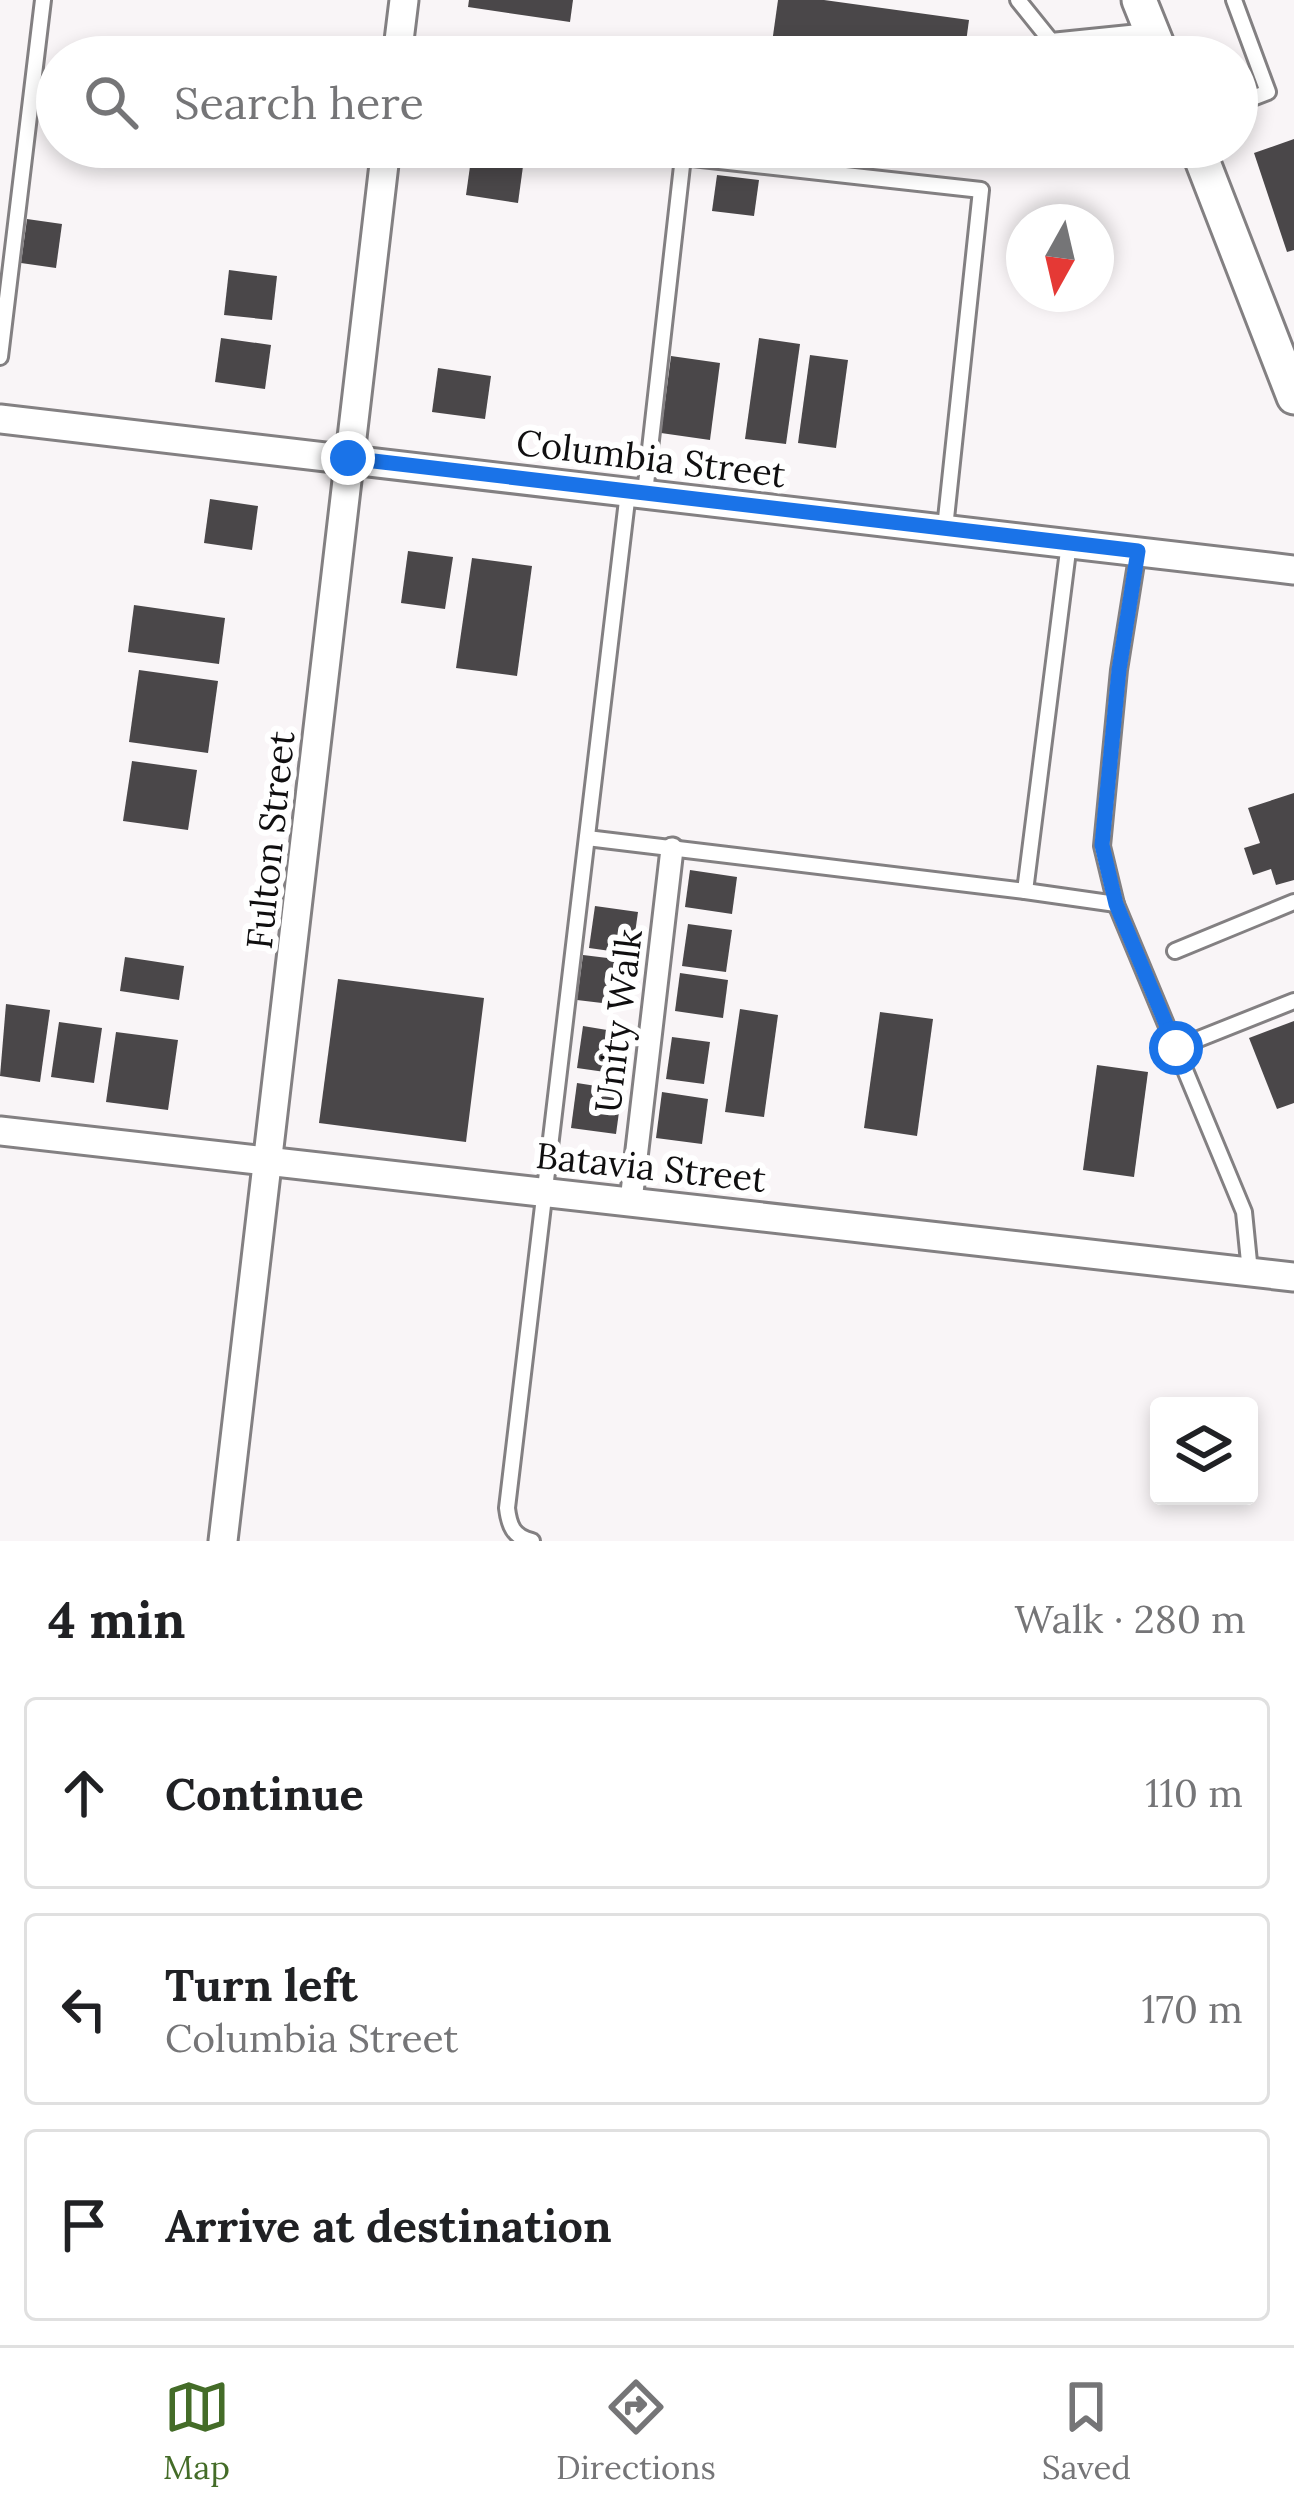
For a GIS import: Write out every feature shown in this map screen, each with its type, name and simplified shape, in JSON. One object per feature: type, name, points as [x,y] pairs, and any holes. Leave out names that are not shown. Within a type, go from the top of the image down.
[{"type":"street","points":[[400,36],[404,0]]},
{"type":"street","name":"Fulton Street","points":[[223,1541],[383,168]]},
{"type":"street","points":[[1205,168],[1294,397]]},
{"type":"street","name":"Columbia Street","points":[[0,418],[1294,570]]},
{"type":"street","name":"Unity Walk","points":[[631,1201],[672,849]]},
{"type":"street","name":"Batavia Street","points":[[0,1131],[1294,1277]]},
{"type":"lane","points":[[39,36],[43,0]]},
{"type":"lane","points":[[1018,0],[1048,36]]},
{"type":"lane","points":[[1234,0],[1247,36]]},
{"type":"lane","points":[[1093,36],[1151,29]]},
{"type":"lane","points":[[0,357],[36,58]]},
{"type":"lane","points":[[1258,65],[1268,92],[1258,96]]},
{"type":"lane","points":[[532,1541],[509,1527],[508,1508],[587,838],[682,168]]},
{"type":"lane","points":[[776,168],[981,190],[945,529]]},
{"type":"lane","points":[[1025,891],[1069,543]]},
{"type":"lane","points":[[1138,551],[1119,670],[1102,845],[1116,904],[1244,1212],[1250,1272]]},
{"type":"lane","points":[[587,838],[1116,904]]},
{"type":"lane","points":[[1175,950],[1294,902]]},
{"type":"lane","points":[[1176,1048],[1294,1000]]},
{"type":"building","points":[[469,0],[573,0],[570,22],[468,7]]},
{"type":"building","points":[[778,0],[824,0],[969,20],[967,36],[773,36]]},
{"type":"building","points":[[1294,139],[1294,250],[1287,252],[1258,165],[1258,152]]},
{"type":"building","points":[[470,168],[523,168],[518,203],[466,195]]},
{"type":"building","points":[[717,175],[759,180],[754,216],[712,211]]},
{"type":"building","points":[[27,219],[62,224],[56,268],[21,263]]},
{"type":"building","points":[[229,270],[277,276],[272,320],[224,315]]},
{"type":"building","points":[[221,338],[271,345],[265,389],[215,382]]},
{"type":"building","points":[[759,338],[800,344],[786,444],[745,439]]},
{"type":"building","points":[[810,355],[848,360],[836,448],[798,443]]},
{"type":"building","points":[[671,356],[720,363],[710,440],[661,433]]},
{"type":"building","points":[[438,368],[491,376],[485,419],[432,412]]},
{"type":"building","points":[[210,499],[258,506],[252,550],[204,543]]},
{"type":"building","points":[[408,551],[453,557],[445,609],[401,603]]},
{"type":"building","points":[[472,558],[532,566],[517,676],[456,668]]},
{"type":"building","points":[[134,605],[225,618],[219,664],[128,652]]},
{"type":"building","points":[[139,670],[218,681],[208,753],[129,742]]},
{"type":"building","points":[[132,761],[197,770],[188,830],[123,821]]},
{"type":"building","points":[[1294,793],[1294,880],[1276,885],[1271,869],[1253,875],[1244,848],[1260,843],[1248,808]]},
{"type":"building","points":[[690,870],[737,877],[732,914],[685,907]]},
{"type":"building","points":[[595,906],[638,912],[632,954],[589,948]]},
{"type":"building","points":[[688,924],[732,930],[726,972],[682,966]]},
{"type":"building","points":[[583,955],[632,961],[627,1006],[577,1000]]},
{"type":"building","points":[[125,957],[184,966],[179,1000],[120,991]]},
{"type":"building","points":[[680,973],[728,980],[723,1018],[675,1011]]},
{"type":"building","points":[[338,979],[484,998],[466,1142],[319,1123]]},
{"type":"building","points":[[6,1004],[50,1010],[40,1082],[0,1076]]},
{"type":"building","points":[[740,1009],[778,1015],[764,1117],[725,1112]]},
{"type":"building","points":[[880,1012],[933,1019],[917,1136],[864,1128]]},
{"type":"building","points":[[1294,1021],[1294,1103],[1277,1109],[1249,1038]]},
{"type":"building","points":[[59,1022],[102,1028],[94,1083],[51,1077]]},
{"type":"building","points":[[583,1026],[625,1033],[619,1074],[577,1068]]},
{"type":"building","points":[[116,1032],[178,1040],[168,1110],[106,1102]]},
{"type":"building","points":[[672,1037],[710,1042],[704,1084],[666,1079]]},
{"type":"building","points":[[1097,1065],[1148,1072],[1134,1177],[1083,1170]]},
{"type":"building","points":[[577,1083],[622,1090],[616,1134],[571,1128]]},
{"type":"building","points":[[662,1092],[708,1099],[702,1144],[656,1138]]},
{"type":"route","points":[[348,458],[1138,551],[1119,670],[1102,845],[1116,904],[1176,1048]]}]
